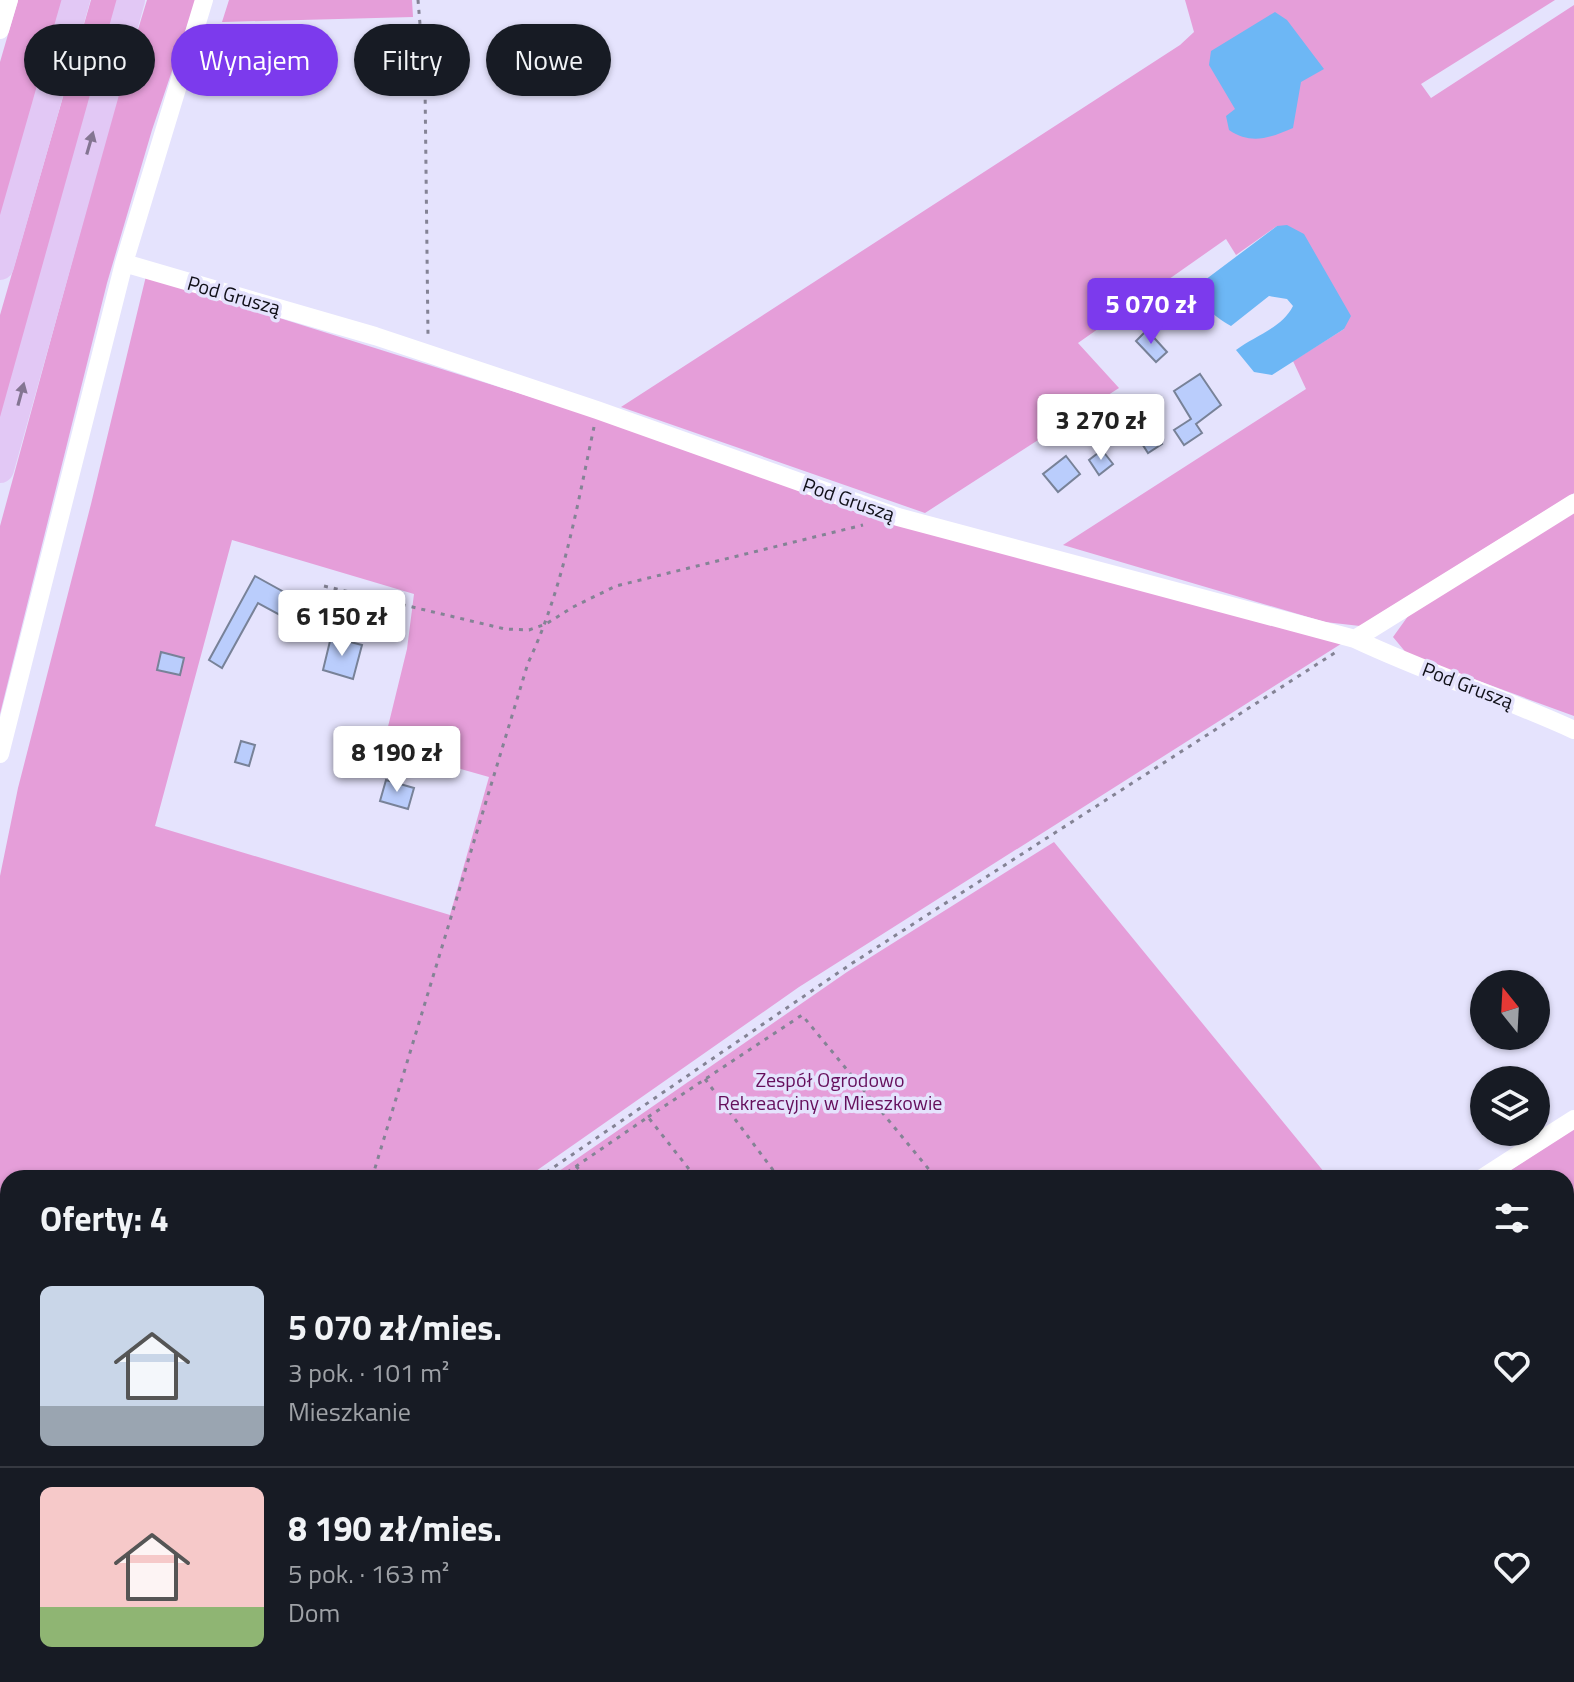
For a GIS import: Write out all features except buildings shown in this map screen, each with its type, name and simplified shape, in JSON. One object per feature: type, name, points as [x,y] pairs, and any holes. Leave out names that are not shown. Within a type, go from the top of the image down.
[{"type":"highway","points":[[0,266],[76,0]]},
{"type":"highway","points":[[0,469],[131,0]]},
{"type":"street","points":[[0,30],[9,0]]},
{"type":"street","points":[[0,754],[124,263],[204,0]]},
{"type":"street","name":"Pod Gruszą","points":[[124,263],[375,336],[597,410],[898,517],[1355,639],[1394,657],[1513,701],[1574,730]]},
{"type":"street","points":[[1355,639],[1574,503]]},
{"type":"street","points":[[1494,1170],[1574,1119]]},
{"type":"path","points":[[418,0],[425,85],[428,355]]},
{"type":"path","points":[[374,1170],[528,663],[546,624],[574,524],[597,410]]},
{"type":"path","points":[[324,586],[505,629],[529,630],[616,586],[898,517]]},
{"type":"path","points":[[550,1170],[851,964],[1355,639]]},
{"type":"path","points":[[570,1170],[802,1015],[929,1170]]},
{"type":"path","points":[[705,1079],[773,1170]]},
{"type":"path","points":[[648,1117],[690,1170]]},
{"type":"path","points":[[576,1166],[579,1170]]},
{"type":"green space","points":[[18,0],[64,0],[57,24],[24,24],[24,96],[36,96],[0,220],[0,62]]},
{"type":"green space","points":[[91,0],[120,0],[113,24],[84,24]]},
{"type":"green space","points":[[147,0],[196,0],[188,24],[171,24],[171,74],[107,283],[0,714],[0,526],[118,96],[155,96],[155,24],[140,24]]},
{"type":"green space","points":[[229,0],[412,0],[413,17],[222,22]]},
{"type":"green space","points":[[1185,0],[1555,0],[1421,84],[1431,98],[1574,5],[1574,493],[1360,626],[1325,622],[1063,545],[1306,389],[1293,361],[1344,329],[1277,226],[1236,255],[1226,239],[1078,343],[1119,388],[925,513],[621,407],[1180,45],[1194,32]]},
{"type":"green space","points":[[63,96],[93,96],[0,422],[0,315]]},
{"type":"green space","points":[[146,276],[652,435],[1344,642],[799,987],[537,1170],[0,1170],[0,876],[18,788]],"holes":[[[232,540],[414,594],[407,649],[383,747],[489,777],[450,915],[155,826]]]},
{"type":"green space","points":[[1574,507],[1574,716],[1408,655],[1393,637],[1411,612]]},
{"type":"green space","name":"Zespół Ogrodowo Rekreacyjny w Mieszkowie","points":[[1054,842],[1322,1170],[561,1170],[847,972]]},
{"type":"green space","points":[[1574,1129],[1574,1170],[1510,1170]]},
{"type":"water","points":[[1275,12],[1287,20],[1324,69],[1301,82],[1293,128],[1253,139],[1229,130],[1226,116],[1235,109],[1209,65],[1211,51]]},
{"type":"water","points":[[1287,225],[1304,234],[1351,316],[1344,329],[1272,375],[1254,372],[1236,350],[1275,326],[1293,306],[1287,299],[1269,296],[1231,326],[1209,310],[1197,286],[1277,226]]}]
